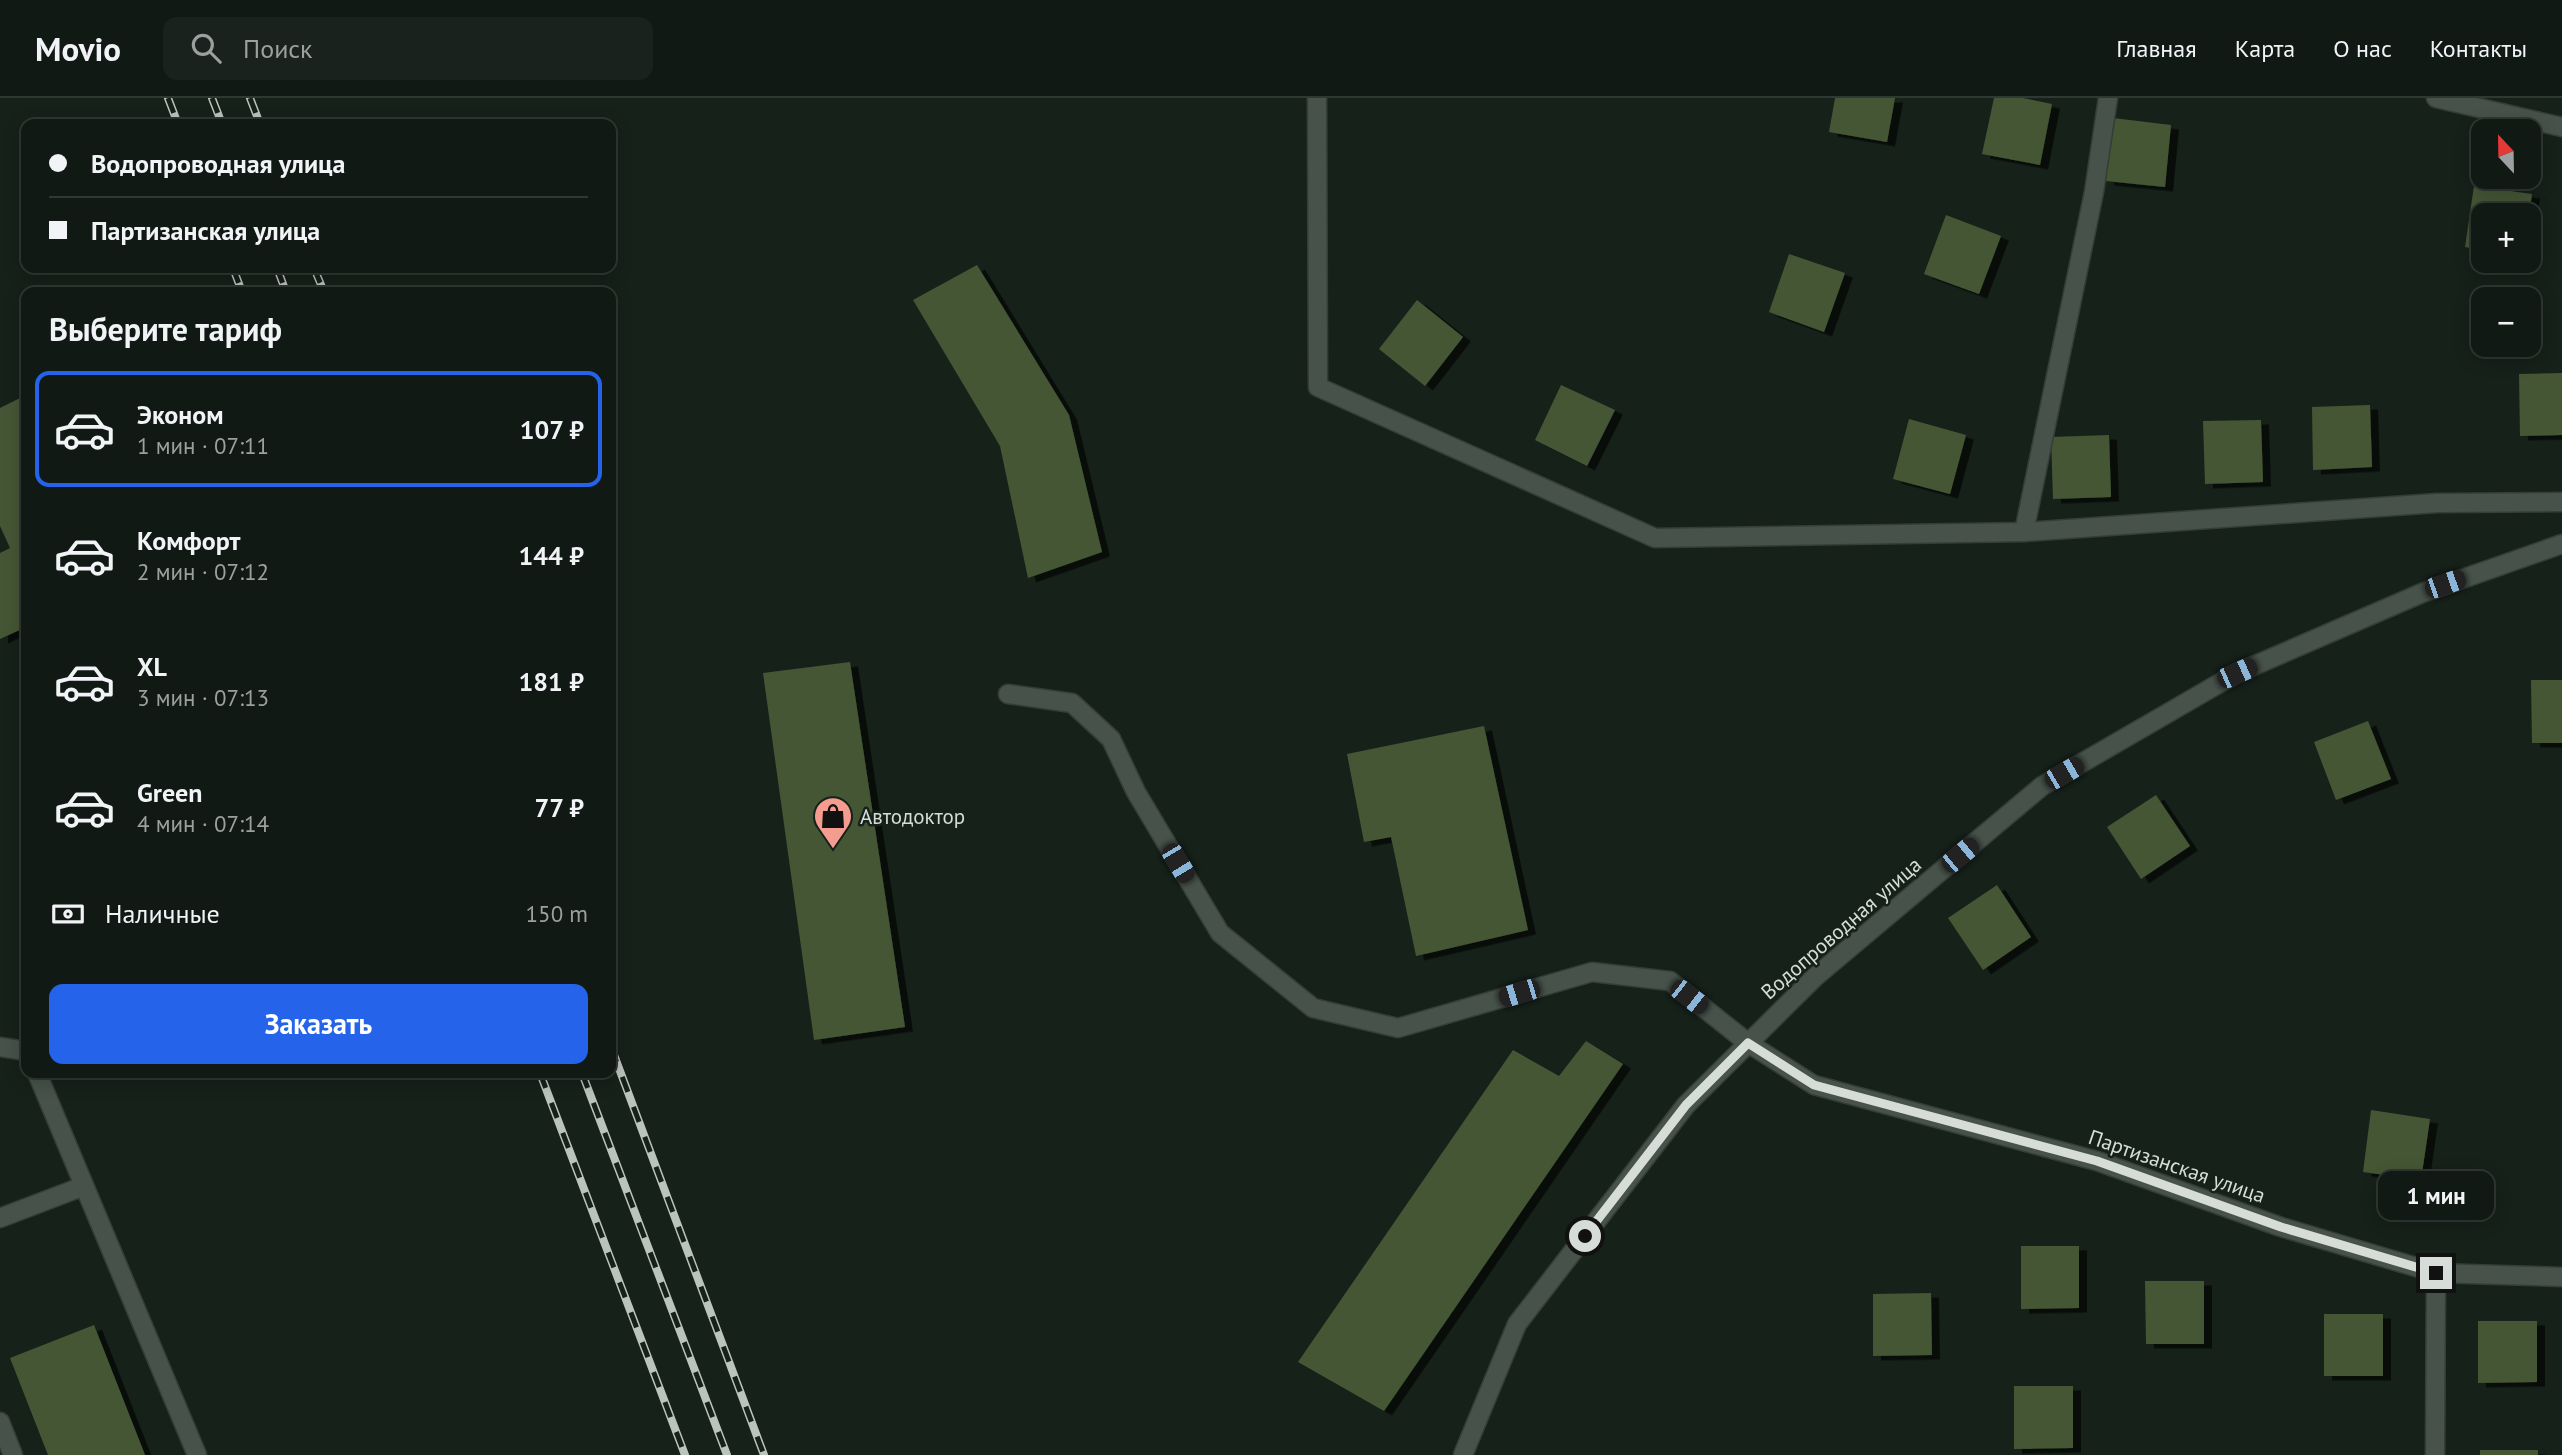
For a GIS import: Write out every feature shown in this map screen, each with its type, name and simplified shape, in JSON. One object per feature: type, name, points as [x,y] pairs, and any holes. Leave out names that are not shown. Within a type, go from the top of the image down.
[{"type":"street","points":[[1317,98],[1318,387],[1655,537],[2024,532],[2437,503],[2562,502]]},
{"type":"street","points":[[2024,532],[2094,192],[2108,98]]},
{"type":"street","points":[[2436,98],[2562,127]]},
{"type":"street","name":"Водопроводная улица","points":[[1464,1455],[1517,1324],[1686,1105],[1815,976],[2042,786],[2237,673],[2422,593],[2562,544]]},
{"type":"street","name":"Партизанская улица","points":[[1008,694],[1072,703],[1111,739],[1136,792],[1220,933],[1313,1008],[1398,1028],[1592,971],[1670,981],[1748,1043],[1814,1085],[2097,1161],[2281,1227],[2436,1273],[2562,1277]]},
{"type":"street","points":[[0,1047],[21,1050]]},
{"type":"street","points":[[39,1078],[197,1455]]},
{"type":"street","points":[[0,1218],[84,1186]]},
{"type":"street","points":[[2435,1455],[2436,1273]]},
{"type":"street","points":[[0,1422],[13,1455]]},
{"type":"building","points":[[1835,98],[1895,98],[1887,142],[1829,132]]},
{"type":"building","points":[[1994,98],[2023,98],[2052,104],[2040,165],[1982,154]]},
{"type":"building","points":[[2113,118],[2171,125],[2165,187],[2106,181]]},
{"type":"building","points":[[2474,189],[2532,194],[2531,203],[2471,203]]},
{"type":"building","points":[[2471,206],[2471,248],[2465,247]]},
{"type":"building","points":[[1946,215],[2001,236],[1979,294],[1924,274]]},
{"type":"building","points":[[1789,254],[1845,273],[1824,332],[1769,312]]},
{"type":"building","points":[[977,265],[1069,415],[1102,552],[1028,578],[1000,446],[913,300]]},
{"type":"building","points":[[1417,300],[1463,337],[1425,386],[1379,349]]},
{"type":"building","points":[[2562,373],[2562,435],[2520,436],[2519,374]]},
{"type":"building","points":[[1561,385],[1615,410],[1587,466],[1535,440]]},
{"type":"building","points":[[21,398],[21,629],[0,639],[0,553],[10,548],[0,526],[0,408]]},
{"type":"building","points":[[2370,405],[2372,467],[2313,470],[2312,407]]},
{"type":"building","points":[[1909,419],[1966,435],[1950,494],[1893,479]]},
{"type":"building","points":[[2261,420],[2263,482],[2205,484],[2203,421]]},
{"type":"building","points":[[2109,435],[2111,497],[2053,499],[2051,437]]},
{"type":"building","name":"Автодоктор","points":[[850,662],[905,1027],[814,1040],[763,673]]},
{"type":"building","points":[[2531,680],[2562,680],[2562,743],[2532,743]]},
{"type":"building","points":[[2368,721],[2391,779],[2336,800],[2314,742]]},
{"type":"building","points":[[1484,726],[1528,930],[1416,956],[1391,837],[1364,842],[1347,754]]},
{"type":"building","points":[[2156,795],[2190,846],[2141,879],[2107,827]]},
{"type":"building","points":[[1997,885],[2031,937],[1983,970],[1948,918]]},
{"type":"building","points":[[1586,1041],[1623,1064],[1384,1411],[1298,1362],[1513,1050],[1559,1076]]},
{"type":"building","points":[[2371,1110],[2430,1119],[2421,1180],[2363,1172]]},
{"type":"building","points":[[2021,1246],[2079,1246],[2079,1308],[2021,1309]]},
{"type":"building","points":[[2145,1281],[2204,1281],[2204,1344],[2146,1344]]},
{"type":"building","points":[[1931,1293],[1932,1355],[1873,1356],[1873,1294]]},
{"type":"building","points":[[2324,1314],[2383,1314],[2383,1376],[2324,1376]]},
{"type":"building","points":[[2478,1321],[2537,1321],[2537,1382],[2478,1383]]},
{"type":"building","points":[[94,1325],[145,1455],[48,1455],[10,1358]]},
{"type":"building","points":[[2014,1386],[2073,1386],[2073,1448],[2014,1449]]},
{"type":"building","points":[[2480,1450],[2538,1450],[2538,1455],[2480,1455]]},
{"type":"railway","points":[[168,98],[176,119]]},
{"type":"railway","points":[[212,98],[220,119]]},
{"type":"railway","points":[[250,98],[258,119]]},
{"type":"railway","points":[[235,273],[240,287]]},
{"type":"railway","points":[[279,273],[284,287]]},
{"type":"railway","points":[[316,273],[322,287]]},
{"type":"railway","points":[[616,1060],[764,1455]]},
{"type":"railway","points":[[542,1078],[685,1455]]},
{"type":"railway","points":[[584,1078],[727,1455]]},
{"type":"place","name":"Автодоктор","points":[[833,850]]},
{"type":"route","points":[[1585,1236],[1686,1105],[1748,1043],[1814,1085],[2097,1161],[2281,1227],[2436,1273]]}]
